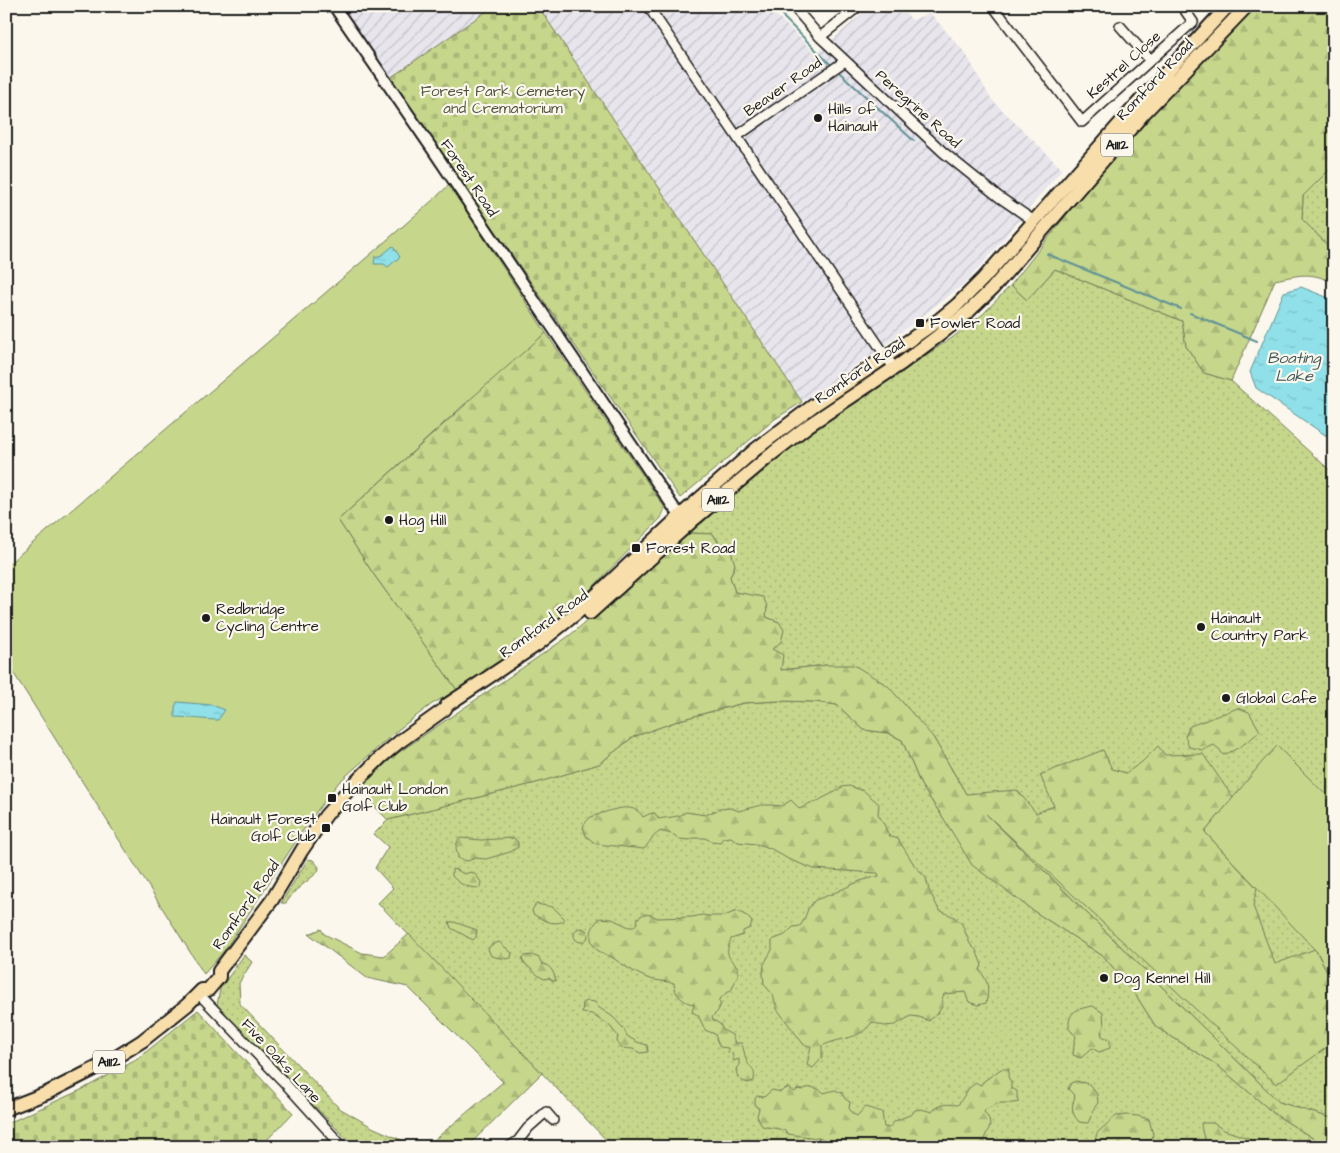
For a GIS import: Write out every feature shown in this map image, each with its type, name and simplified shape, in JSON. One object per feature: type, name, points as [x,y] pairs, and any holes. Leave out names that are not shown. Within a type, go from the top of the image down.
[{"type":"main road","name":"Romford Road","points":[[6,1110],[110,1061],[142,1041],[200,992],[209,989],[219,978],[219,971],[272,900],[326,815],[380,758],[445,709],[447,705],[538,644],[578,612],[681,515],[756,449],[814,405],[940,319],[957,305],[983,279],[1181,56],[1228,6]]},
{"type":"main road","name":"Romford Road","points":[[445,709],[448,710],[535,654],[583,619],[692,521],[773,453],[809,425],[894,368],[952,326],[992,289],[1144,113],[1247,6]]},
{"type":"street","name":"Forest Road","points":[[334,6],[668,500],[681,515]]},
{"type":"street","points":[[648,6],[894,368]]},
{"type":"street","name":"Peregrine Road","points":[[793,6],[820,37],[944,152],[1000,197],[1034,221]]},
{"type":"street","points":[[820,37],[859,6]]},
{"type":"street","name":"Kestrel Close","points":[[993,6],[1082,122],[1193,22],[1182,6]]},
{"type":"street","points":[[1120,26],[1150,60]]},
{"type":"street","name":"Beaver Road","points":[[736,136],[845,61]]},
{"type":"street","name":"Five Oaks Lane","points":[[200,992],[343,1147]]},
{"type":"street","points":[[509,1147],[518,1141],[528,1128],[546,1112],[553,1120]]},
{"type":"shaded area","points":[[343,6],[494,6],[390,78]]},
{"type":"shaded area","points":[[538,6],[769,6],[816,54],[871,6],[899,6],[912,20],[930,13],[966,54],[991,99],[1062,169],[964,284],[885,345],[802,402]]},
{"type":"green space","name":"Forest Park Cemetery and Crematorium","points":[[494,6],[538,6],[802,402],[775,419],[680,498],[390,78]]},
{"type":"green space","points":[[1255,6],[1334,6],[1334,165],[1303,196],[1302,219],[1334,252],[1334,283],[1311,275],[1275,280],[1231,381],[1204,373],[1186,346],[1182,321],[1055,269],[1027,300],[1011,285],[1086,190],[1148,119]]},
{"type":"green space","points":[[1334,165],[1334,252],[1302,219],[1303,196]]},
{"type":"green space","name":"Redbridge Cycling Centre","points":[[449,185],[546,333],[338,520],[374,575],[457,690],[432,704],[399,729],[339,782],[310,820],[224,951],[204,974],[6,661],[6,566]]},
{"type":"green space","points":[[1055,269],[1182,321],[1186,346],[1204,373],[1231,381],[1334,474],[1334,1119],[1279,1102],[966,794],[933,737],[827,665],[781,670],[771,649],[779,622],[766,617],[767,606],[735,592],[730,577],[735,565],[713,534],[690,533],[742,485],[801,438],[952,338],[983,314],[1011,285],[1027,300]]},
{"type":"green space","points":[[546,333],[665,508],[661,518],[572,608],[541,634],[457,690],[374,575],[338,520],[466,404],[459,397]]},
{"type":"green space","points":[[690,533],[713,534],[719,544],[731,551],[735,565],[730,577],[735,592],[763,597],[767,606],[766,617],[779,622],[784,630],[781,642],[772,649],[783,655],[781,670],[827,665],[854,665],[888,686],[933,737],[966,794],[1017,790],[1036,813],[1054,806],[1040,775],[1103,750],[1112,769],[1126,773],[1142,762],[1158,746],[1165,755],[1203,754],[1233,798],[1205,832],[1257,888],[1253,906],[1275,964],[1315,949],[1334,984],[1334,1042],[1276,1084],[986,814],[1279,1102],[1334,1119],[1334,1147],[1327,1147],[1276,1115],[1217,1065],[1156,1027],[1132,989],[1103,956],[1032,910],[972,865],[921,785],[902,740],[888,733],[864,730],[837,705],[815,702],[778,701],[743,703],[683,719],[633,737],[599,764],[536,783],[388,820],[371,803],[364,782],[398,753],[569,636]]},
{"type":"green space","points":[[778,701],[815,702],[837,705],[864,730],[888,733],[902,740],[921,785],[944,819],[1032,910],[1103,956],[1132,989],[1156,1027],[1217,1065],[1276,1115],[1327,1147],[613,1147],[378,903],[393,888],[375,868],[388,847],[374,834],[388,820],[535,783],[599,764],[633,737],[683,719],[744,703]]},
{"type":"green space","points":[[1238,708],[1249,712],[1260,731],[1252,738],[1238,748],[1223,755],[1214,745],[1203,750],[1189,747],[1185,736],[1190,726]]},
{"type":"green space","points":[[1277,746],[1334,803],[1334,984],[1317,952],[1205,832]]},
{"type":"green space","points":[[849,786],[864,791],[879,804],[878,814],[889,836],[898,839],[915,866],[926,878],[929,890],[939,910],[954,917],[962,924],[970,944],[976,950],[982,965],[980,971],[987,982],[988,994],[986,1003],[978,1005],[969,1002],[965,992],[944,994],[942,999],[943,1005],[938,1013],[929,1021],[911,1016],[895,1025],[884,1026],[872,1022],[867,1028],[856,1035],[822,1046],[822,1058],[813,1068],[807,1065],[811,1046],[804,1045],[777,1009],[773,995],[764,984],[764,964],[772,950],[772,940],[785,935],[793,927],[800,926],[808,909],[815,900],[860,881],[879,876],[878,873],[814,869],[788,859],[770,848],[738,842],[731,837],[723,838],[720,842],[705,838],[689,840],[679,839],[674,835],[661,831],[653,837],[644,849],[596,844],[586,836],[583,827],[592,816],[624,808],[635,809],[643,817],[655,813],[658,819],[686,812],[705,815],[720,809],[731,808],[739,811],[761,805],[782,806],[791,800],[800,809],[810,803],[817,802],[842,787]]},
{"type":"green space","points":[[460,838],[481,840],[514,838],[518,842],[518,847],[510,852],[486,859],[475,858],[468,861],[459,859],[456,851]]},
{"type":"green space","points":[[308,859],[313,860],[319,867],[318,872],[295,891],[286,903],[281,903]]},
{"type":"green space","points":[[452,869],[464,874],[471,872],[476,875],[481,882],[480,888],[468,887],[458,882],[452,876]]},
{"type":"green space","points":[[536,904],[553,907],[564,918],[564,921],[552,923],[533,914],[532,910]]},
{"type":"green space","points":[[737,911],[747,916],[752,922],[750,928],[743,931],[743,935],[731,939],[728,954],[738,967],[738,975],[731,991],[718,1001],[721,1004],[718,1011],[712,1017],[713,1020],[720,1024],[723,1030],[732,1035],[735,1043],[741,1043],[747,1062],[754,1072],[754,1081],[748,1083],[741,1080],[737,1075],[736,1069],[739,1065],[739,1059],[734,1061],[732,1053],[728,1052],[728,1048],[720,1047],[715,1034],[705,1030],[698,1015],[692,1012],[694,1004],[686,1002],[680,997],[674,987],[674,983],[643,976],[596,949],[591,937],[592,929],[600,918],[612,919],[629,927],[634,927],[638,918],[644,914],[657,918],[702,915],[724,916]]},
{"type":"green space","points":[[449,922],[477,930],[476,937],[473,940],[451,928]]},
{"type":"green space","points":[[581,928],[586,930],[588,935],[586,940],[581,942],[576,940],[574,935],[576,930]]},
{"type":"green space","points":[[321,929],[324,934],[362,953],[384,956],[409,934],[542,1073],[467,1147],[426,1147],[503,1082],[408,987],[367,978],[309,934]]},
{"type":"green space","points":[[499,942],[512,953],[511,958],[491,956],[488,949],[491,945]]},
{"type":"green space","points":[[244,955],[252,962],[239,983],[240,1004],[339,1108],[372,1127],[417,1147],[354,1147],[217,1005],[220,989]]},
{"type":"green space","points":[[532,955],[539,958],[542,964],[550,968],[556,981],[549,978],[544,979],[524,963],[522,959],[524,956]]},
{"type":"green space","points":[[587,1001],[595,1002],[598,1007],[613,1017],[624,1029],[627,1036],[647,1045],[648,1052],[640,1053],[633,1049],[622,1048],[617,1042],[618,1036],[608,1024],[592,1014],[582,1013],[583,1003]]},
{"type":"green space","points":[[1093,1006],[1103,1013],[1104,1026],[1101,1032],[1102,1036],[1110,1040],[1110,1048],[1099,1052],[1092,1048],[1081,1058],[1073,1055],[1076,1036],[1069,1029],[1070,1018],[1074,1012]]},
{"type":"green space","points":[[198,1010],[293,1113],[260,1147],[18,1147],[6,1135],[6,1124],[83,1089],[136,1060]]},
{"type":"green space","points":[[1001,1069],[1009,1069],[1008,1077],[1011,1082],[1011,1088],[1017,1091],[1019,1102],[1000,1103],[986,1109],[984,1112],[989,1119],[990,1126],[984,1139],[986,1147],[830,1147],[825,1143],[825,1139],[788,1134],[784,1130],[762,1126],[757,1116],[759,1108],[755,1106],[757,1096],[764,1097],[772,1090],[781,1092],[788,1088],[795,1092],[798,1089],[813,1088],[819,1089],[824,1093],[835,1090],[842,1093],[845,1099],[850,1102],[849,1108],[857,1116],[865,1107],[882,1112],[884,1127],[889,1128],[895,1121],[912,1114],[915,1110],[921,1109],[932,1112],[937,1107],[943,1105],[958,1105],[969,1088],[976,1083],[981,1085]]},
{"type":"green space","points":[[1076,1081],[1089,1084],[1097,1094],[1098,1103],[1088,1123],[1079,1122],[1073,1113],[1072,1107],[1075,1096],[1068,1089],[1071,1083]]},
{"type":"green space","points":[[1127,1115],[1149,1119],[1153,1135],[1149,1147],[1089,1147],[1095,1141],[1097,1133],[1116,1116]]},
{"type":"green space","points":[[1201,1123],[1213,1123],[1224,1130],[1248,1138],[1261,1147],[1212,1147],[1204,1136]]},
{"type":"water","points":[[393,246],[400,257],[388,267],[384,264],[374,264],[375,257],[382,255]]},
{"type":"water","name":"Boating Lake","points":[[1301,287],[1334,300],[1334,441],[1256,388],[1250,372],[1284,292]]},
{"type":"water","points":[[177,702],[212,705],[225,710],[218,720],[175,717]]},
{"type":"waterway","points":[[779,6],[784,18],[831,65]]},
{"type":"waterway","points":[[840,73],[914,141]]},
{"type":"waterway","points":[[1047,254],[1181,309]]},
{"type":"waterway","points":[[1190,313],[1257,341]]},
{"type":"place","name":"Hills of Hainault","points":[[818,118]]},
{"type":"place","name":"Fowler Road","points":[[920,323]]},
{"type":"place","name":"Hog Hill","points":[[389,520]]},
{"type":"place","name":"Forest Road","points":[[636,548]]},
{"type":"place","name":"Redbridge Cycling Centre","points":[[206,618]]},
{"type":"place","name":"Hainault Country Park","points":[[1201,627]]},
{"type":"place","name":"Global Cafe","points":[[1226,698]]},
{"type":"place","name":"Hainault London Golf Club","points":[[332,798]]},
{"type":"place","name":"Hainault Forest Golf Club","points":[[326,828]]},
{"type":"place","name":"Dog Kennel Hill","points":[[1104,978]]}]
